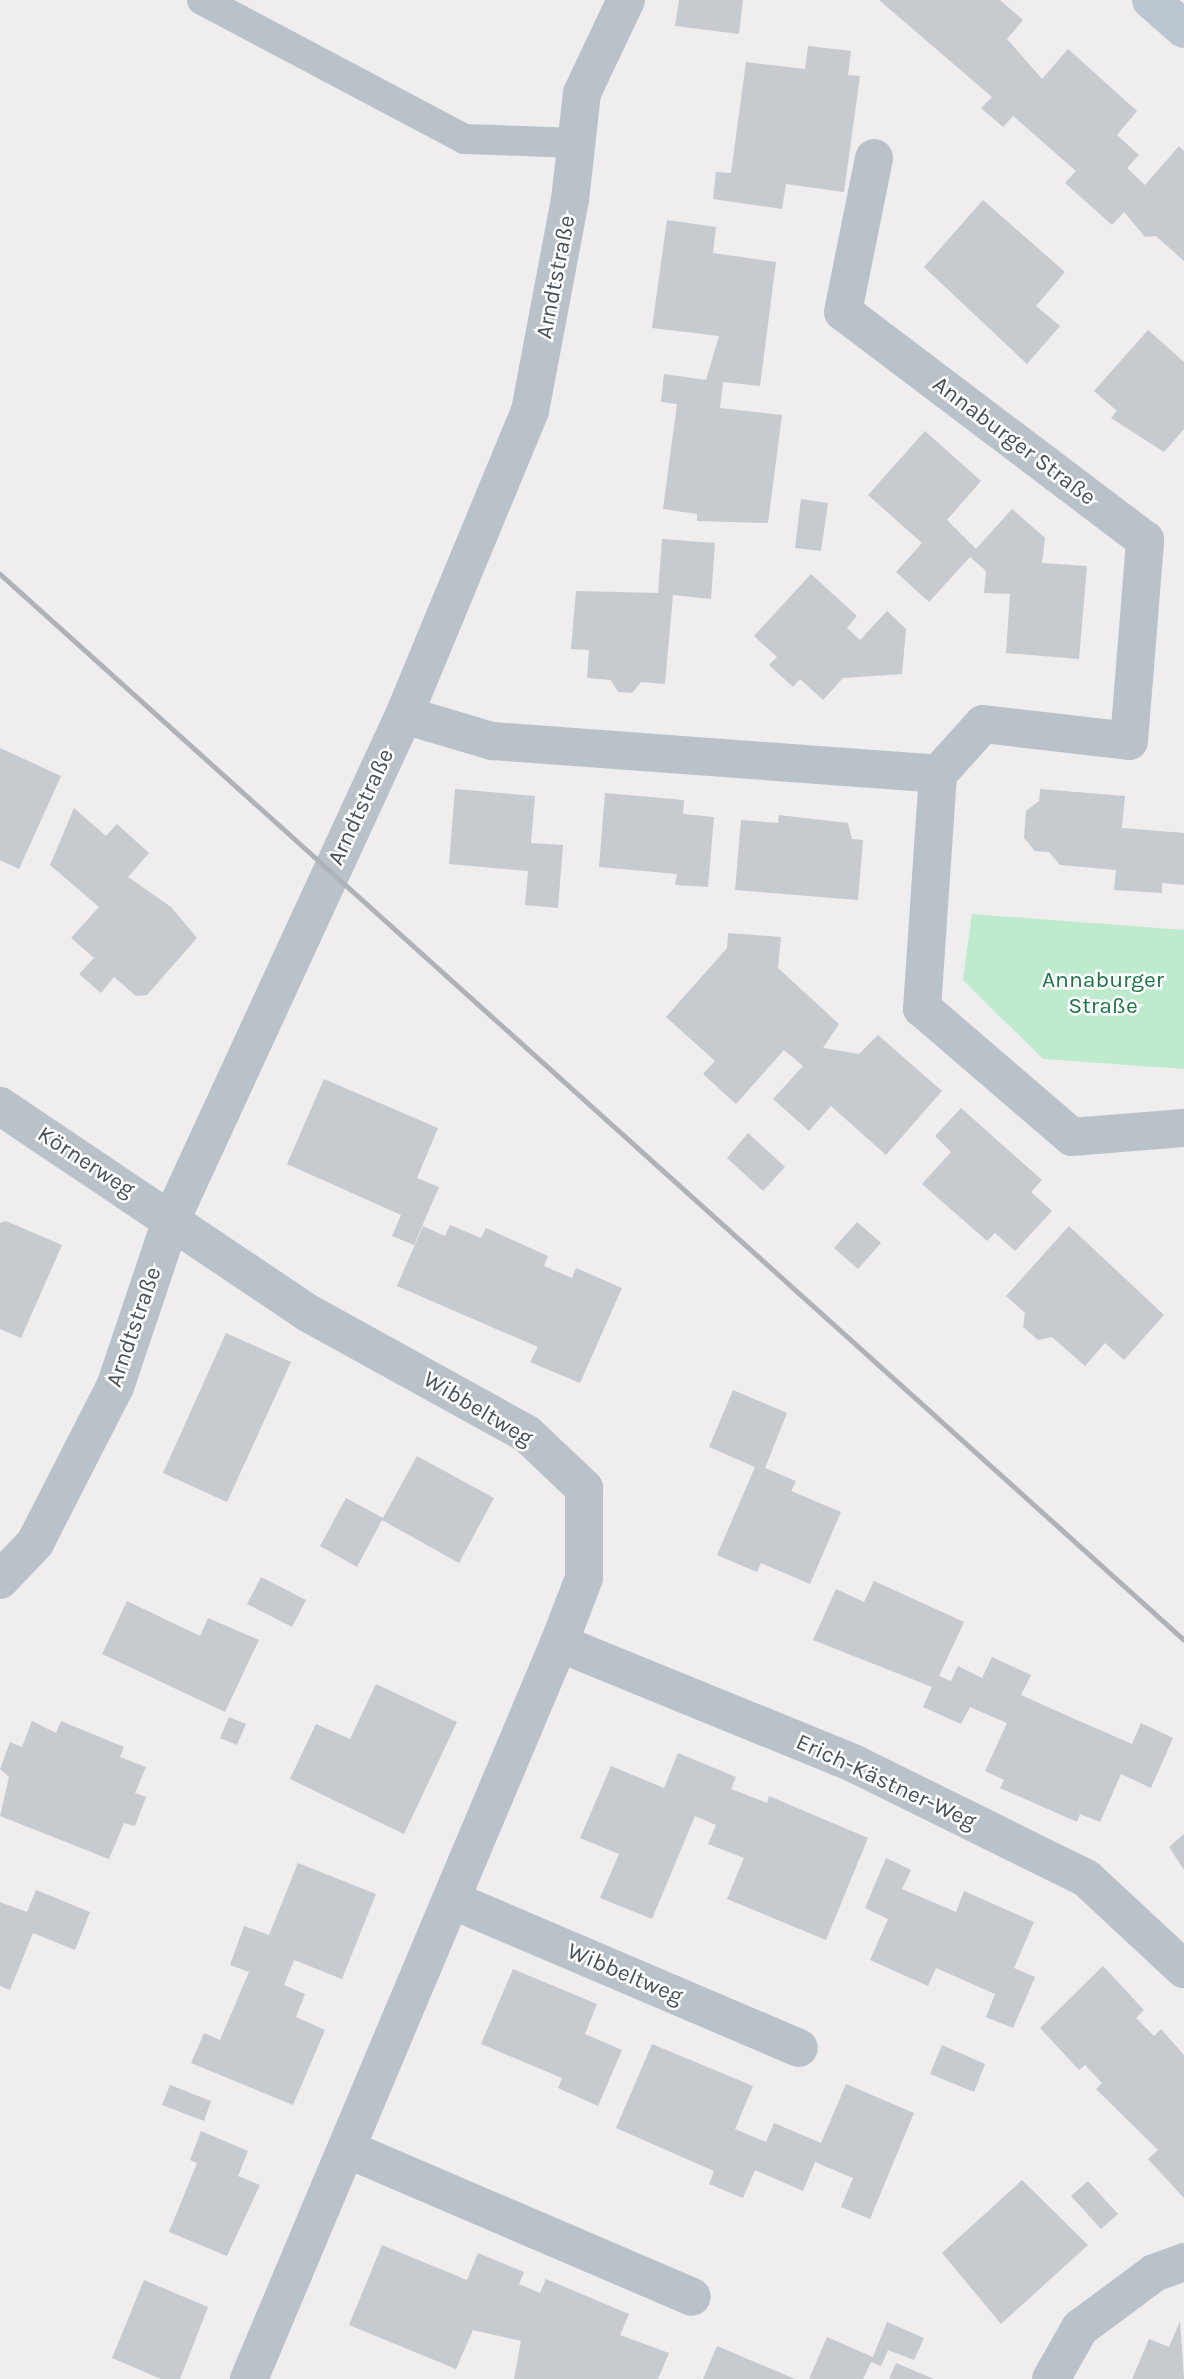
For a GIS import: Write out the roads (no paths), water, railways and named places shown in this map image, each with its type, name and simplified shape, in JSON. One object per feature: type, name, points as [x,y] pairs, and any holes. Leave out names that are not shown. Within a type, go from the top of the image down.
[{"type":"main road","points":[[1151,0],[1184,29]]},
{"type":"street","name":"Arndtstraße","points":[[0,1580],[35,1543],[115,1387],[172,1218],[404,715],[530,411],[577,143],[582,93],[626,0]]},
{"type":"street","name":"Annaburger Straße","points":[[874,158],[844,312],[1145,540],[1129,741],[983,724],[938,774]]},
{"type":"street","points":[[404,715],[492,741],[938,774],[922,1008],[1072,1137],[1184,1128]]},
{"type":"street","name":"Körnerweg","points":[[0,1106],[172,1218]]},
{"type":"street","name":"Wibbeltweg","points":[[172,1218],[309,1313],[527,1434],[584,1489],[584,1578],[452,1900],[249,2379]]},
{"type":"street","name":"Erich-Kästner-Weg","points":[[559,1643],[855,1764],[1086,1878],[1184,1969]]},
{"type":"street","name":"Wibbeltweg","points":[[452,1900],[799,2048]]},
{"type":"street","points":[[347,2149],[692,2297]]},
{"type":"street","points":[[1052,2379],[1080,2328],[1154,2273],[1184,2262]]},
{"type":"lane","points":[[202,0],[464,139],[577,143]]},
{"type":"railway","points":[[0,574],[1184,1640]]}]
